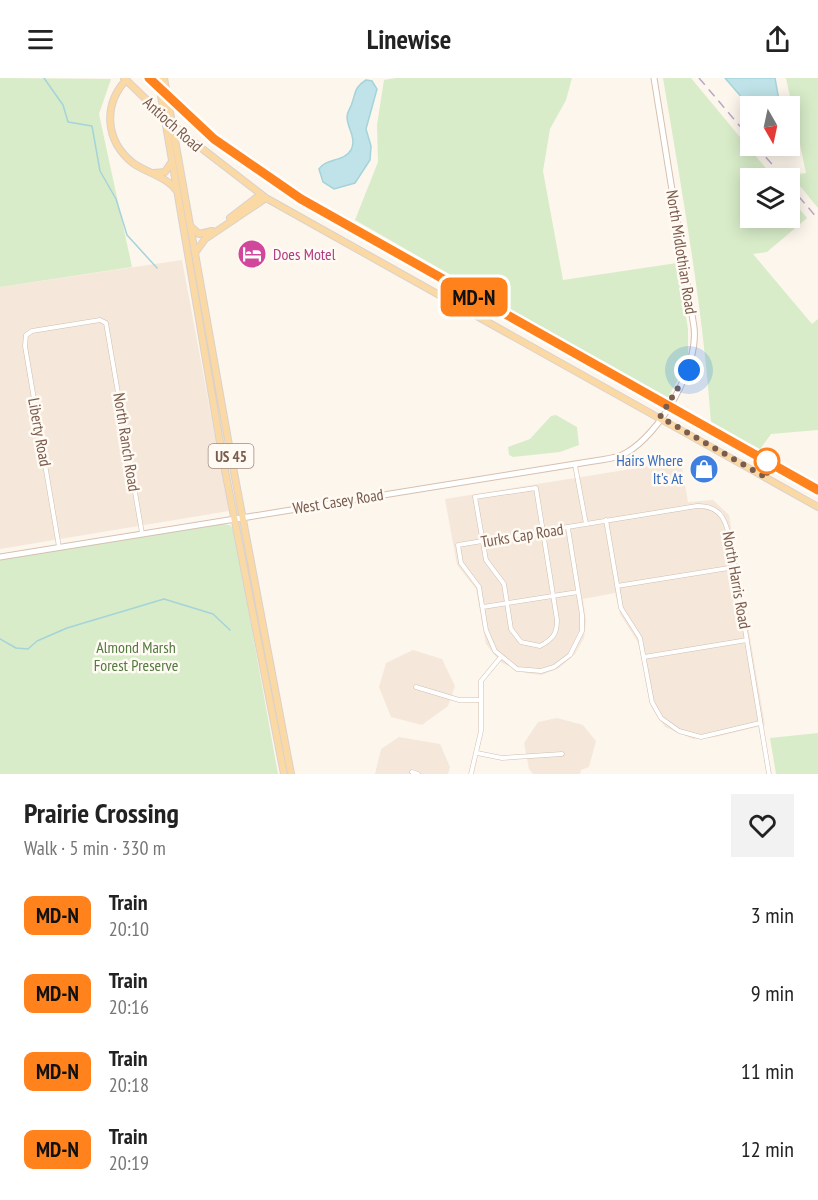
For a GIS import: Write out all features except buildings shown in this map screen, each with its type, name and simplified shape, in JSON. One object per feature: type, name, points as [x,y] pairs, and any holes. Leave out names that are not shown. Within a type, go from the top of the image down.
[{"type":"main road","name":"US 45","points":[[158,78],[239,517],[291,774]]},
{"type":"main road","name":"US 45","points":[[164,78],[284,774]]},
{"type":"main road","name":"North Midlothian Road","points":[[654,78],[695,336],[688,374],[660,417]]},
{"type":"main road","points":[[125,79],[110,111],[111,132],[122,152],[133,163],[173,186],[178,193]]},
{"type":"main road","name":"Antioch Road","points":[[125,79],[187,137],[263,196],[818,507]]},
{"type":"main road","points":[[150,173],[165,171],[171,166],[172,159]]},
{"type":"main road","points":[[190,226],[199,234],[210,232],[263,196]]},
{"type":"main road","points":[[195,254],[205,239],[263,196]]},
{"type":"main road","name":"West Casey Road","points":[[0,556],[575,465],[624,455],[638,444],[660,417]]},
{"type":"street","name":"North Ranch Road","points":[[42,329],[102,320],[108,329],[142,533]]},
{"type":"street","name":"Liberty Road","points":[[42,329],[29,332],[26,335],[25,346],[59,547]]},
{"type":"street","points":[[575,465],[586,524]]},
{"type":"street","points":[[536,488],[543,531],[554,596],[557,632],[550,641],[540,646],[530,646],[515,637],[511,629],[504,584],[486,560],[475,497],[536,488]]},
{"type":"street","name":"North Harris Road","points":[[586,524],[691,506],[710,506],[718,511],[727,523],[769,774]]},
{"type":"street","points":[[606,520],[621,608],[638,633],[652,702],[661,718],[672,728],[701,737],[760,723]]},
{"type":"street","name":"Turks Cap Road","points":[[483,607],[479,587],[461,563],[458,545],[586,524]]},
{"type":"street","points":[[568,528],[578,592],[582,631],[577,646],[566,659],[554,667],[536,672],[517,669],[500,658],[488,638],[483,607],[578,592]]},
{"type":"street","points":[[617,586],[735,567]]},
{"type":"street","points":[[644,657],[747,640]]},
{"type":"street","points":[[471,774],[481,731],[481,681],[500,658]]},
{"type":"street","points":[[416,687],[459,700],[480,700]]},
{"type":"street","points":[[477,753],[502,758],[562,754]]},
{"type":"street","points":[[412,772],[418,774]]},
{"type":"shaded area","points":[[182,260],[229,511],[0,549],[0,287]]},
{"type":"shaded area","points":[[681,461],[688,502],[713,500],[729,515],[765,725],[716,737],[693,739],[665,727],[652,708],[639,644],[620,614],[615,593],[583,599],[586,621],[584,638],[575,654],[559,668],[542,675],[525,673],[500,662],[486,644],[476,589],[457,565],[445,499]]},
{"type":"shaded area","points":[[413,650],[442,659],[455,686],[448,706],[422,725],[391,717],[379,687],[386,663]]},
{"type":"shaded area","points":[[557,718],[583,725],[596,741],[589,767],[581,770],[580,774],[533,774],[529,769],[524,743],[538,722]]},
{"type":"shaded area","points":[[399,737],[440,744],[450,767],[448,774],[375,774],[381,749]]},
{"type":"green space","points":[[0,78],[111,79],[99,114],[132,267],[0,287]]},
{"type":"green space","points":[[396,78],[572,78],[566,100],[550,129],[543,171],[563,280],[677,263],[688,329],[688,362],[667,399],[355,220],[378,162],[377,125],[384,80]]},
{"type":"green space","points":[[663,78],[691,78],[740,137],[740,156],[756,156],[766,168],[740,168],[740,228],[795,228],[767,252],[753,254],[812,324],[818,319],[818,430],[771,434],[758,452],[711,423],[697,293]]},
{"type":"green space","points":[[786,78],[818,78],[818,208],[800,186],[800,174],[806,173],[800,144],[800,96],[790,96]]},
{"type":"green space","points":[[800,209],[807,218],[800,224]]},
{"type":"green space","points":[[556,415],[577,427],[579,445],[560,452],[513,457],[509,455],[508,447],[530,439],[551,416]]},
{"type":"green space","name":"Almond Marsh Forest Preserve","points":[[223,524],[230,525],[234,530],[278,774],[0,774],[0,559]]},
{"type":"green space","points":[[818,733],[818,774],[776,774],[770,738]]},
{"type":"water","points":[[725,78],[775,78],[778,96],[741,96]]},
{"type":"water","points":[[366,80],[372,81],[377,89],[366,129],[371,146],[370,160],[355,183],[334,189],[323,182],[319,169],[326,163],[348,154],[351,150],[353,141],[347,115],[356,90]]},
{"type":"waterway","points":[[44,78],[63,105],[68,122],[92,126],[100,171],[116,199],[127,235],[157,268]]},
{"type":"waterway","points":[[0,639],[16,648],[28,649],[37,641],[67,628],[164,599],[213,614],[230,630]]},
{"type":"railway","points":[[149,78],[214,139],[301,199],[818,490]]},
{"type":"railway","points":[[699,78],[740,126]]},
{"type":"railway","points":[[765,156],[775,168]]},
{"type":"railway","points":[[800,198],[818,219]]},
{"type":"train","name":"MD-N","points":[[149,78],[214,139],[315,208],[818,490]]},
{"type":"place","name":"Does Motel","points":[[252,254]]},
{"type":"place","name":"Hairs Where It's At","points":[[704,469]]},
{"type":"route","points":[[689,370],[669,406],[660,417],[767,478],[767,461]]}]
